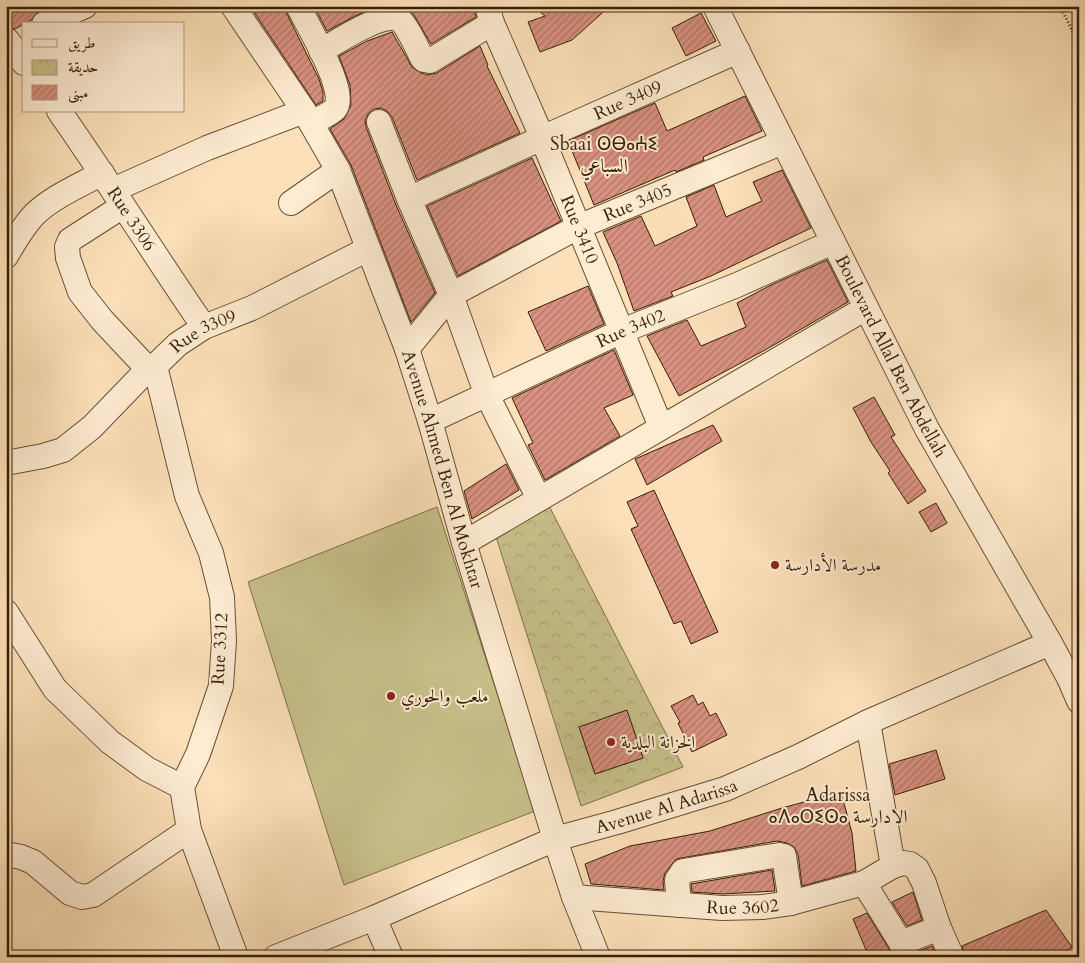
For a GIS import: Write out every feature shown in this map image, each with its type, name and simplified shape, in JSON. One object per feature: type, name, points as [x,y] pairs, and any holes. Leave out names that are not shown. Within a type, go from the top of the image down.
[{"type":"street","points":[[49,22],[85,6]]},
{"type":"street","name":"Avenue Ahmed Ben Al Mokhtar","points":[[233,6],[308,117],[338,170],[407,349],[430,421],[464,543],[555,839],[574,897],[598,957]]},
{"type":"street","points":[[6,256],[26,224],[47,204],[113,190],[207,148],[335,109],[338,95],[335,81],[298,6]]},
{"type":"street","name":"Boulevard Allal Ben Abdellah","points":[[715,6],[927,429],[1070,678],[1079,701]]},
{"type":"street","points":[[321,51],[373,23],[393,17],[402,22],[422,58],[430,61],[490,15]]},
{"type":"street","name":"Rue 3410","points":[[490,15],[661,427]]},
{"type":"street","points":[[22,33],[7,40],[22,60]]},
{"type":"street","name":"Rue 3409","points":[[408,199],[738,51]]},
{"type":"street","name":"Rue 3306","points":[[60,112],[113,190],[150,250],[204,328]]},
{"type":"street","points":[[379,122],[408,199],[451,295],[486,394],[539,499]]},
{"type":"street","name":"Rue 3405","points":[[407,349],[451,295],[578,227],[783,142]]},
{"type":"street","points":[[291,203],[338,170]]},
{"type":"street","points":[[113,190],[70,240],[67,247],[68,258],[80,292],[102,320],[151,367]]},
{"type":"street","name":"Rue 3402","points":[[430,421],[622,331],[737,285],[833,242]]},
{"type":"street","name":"Rue 3309","points":[[6,463],[63,450],[92,427],[151,367],[178,344],[204,328],[252,308],[368,249]]},
{"type":"street","points":[[464,543],[866,308]]},
{"type":"street","name":"Rue 3312","points":[[151,367],[187,496],[211,553],[222,597],[224,641],[221,686],[198,754],[182,787]]},
{"type":"street","points":[[6,612],[55,689],[110,742],[148,769],[182,787],[189,830],[236,957]]},
{"type":"street","name":"Avenue Al Adarissa","points":[[276,957],[309,950],[374,918],[555,839],[725,789],[798,757],[868,722],[1050,643]]},
{"type":"street","points":[[868,722],[898,864],[910,864],[917,869],[952,957]]},
{"type":"street","points":[[6,854],[33,862],[70,893],[82,897],[93,895],[189,830]]},
{"type":"street","points":[[679,906],[677,880],[683,872],[779,855],[784,856],[791,903]]},
{"type":"street","name":"Rue 3602","points":[[574,897],[679,906],[762,907],[791,903],[864,883],[898,864]]},
{"type":"street","points":[[864,883],[904,950],[939,928]]},
{"type":"street","points":[[374,918],[391,957]]},
{"type":"path","points":[[1060,6],[1079,44]]},
{"type":"green space","points":[[545,498],[683,767],[581,806],[492,524]],"holes":[[[627,711],[643,758],[595,774],[579,727]]]},
{"type":"green space","name":"ملعب والحوري","points":[[437,507],[535,811],[344,885],[248,582]]},
{"type":"building","points":[[6,6],[50,6],[38,12],[31,20],[22,22],[22,25],[15,29],[6,26]]},
{"type":"building","points":[[250,6],[284,6],[319,79],[323,92],[323,101],[316,105]]},
{"type":"building","points":[[314,6],[379,6],[327,31]]},
{"type":"building","points":[[402,6],[474,6],[476,17],[431,44],[414,15]]},
{"type":"building","points":[[533,6],[610,6],[572,40],[540,52],[528,22],[545,16]]},
{"type":"building","points":[[701,13],[716,41],[686,56],[672,28]]},
{"type":"building","points":[[392,32],[412,67],[428,75],[437,73],[480,46],[487,66],[520,133],[417,180],[392,117],[381,108],[374,109],[368,114],[365,120],[366,127],[396,205],[435,293],[411,322],[351,165],[330,129],[344,119],[351,105],[350,85],[339,56],[367,41]]},
{"type":"building","points":[[745,96],[762,131],[703,157],[704,160],[676,172],[675,170],[594,205],[568,141],[655,103],[667,131]]},
{"type":"building","points":[[532,158],[561,221],[458,276],[427,206]]},
{"type":"building","points":[[782,170],[811,228],[711,276],[671,292],[673,296],[634,311],[617,263],[603,232],[641,216],[655,246],[697,226],[686,197],[714,185],[726,217],[762,201],[753,182]]},
{"type":"building","points":[[827,260],[848,302],[765,350],[679,396],[647,336],[687,320],[701,346],[746,327],[737,303],[771,285]]},
{"type":"building","points":[[588,286],[604,324],[546,351],[528,312]]},
{"type":"building","points":[[614,350],[633,395],[604,408],[620,436],[545,480],[528,445],[533,443],[512,398]]},
{"type":"building","points":[[874,397],[895,435],[891,437],[926,491],[908,504],[888,473],[890,471],[871,442],[853,408]]},
{"type":"building","points":[[713,425],[722,441],[647,485],[635,459]]},
{"type":"building","points":[[506,464],[519,490],[472,519],[464,491]]},
{"type":"building","points":[[654,490],[718,632],[691,644],[681,621],[674,624],[631,529],[638,526],[627,502]]},
{"type":"building","points":[[936,503],[947,523],[931,532],[919,512]]},
{"type":"building","points":[[693,695],[698,705],[703,702],[710,716],[716,713],[727,735],[692,752],[678,723],[680,722],[671,706]]},
{"type":"building","name":"الخزانة البلدية","points":[[627,710],[643,758],[595,774],[579,727]]},
{"type":"building","points":[[936,750],[945,779],[895,795],[889,764]]},
{"type":"building","points":[[841,792],[852,833],[856,871],[802,886],[798,854],[794,847],[777,841],[676,859],[665,873],[663,881],[664,890],[591,884],[585,864],[630,846],[710,831]]},
{"type":"building","points":[[772,870],[775,891],[722,894],[692,892],[691,884]]},
{"type":"building","points":[[913,892],[922,920],[907,926],[892,902]]},
{"type":"building","points":[[1046,910],[1072,947],[1058,957],[965,957],[962,946]]},
{"type":"building","points":[[867,913],[892,957],[869,957],[853,919]]},
{"type":"building","points":[[932,946],[937,957],[920,957],[919,951]]},
{"type":"place","name":"مدرسة الأدارسة","points":[[775,565]]},
{"type":"place","name":"ملعب والحوري","points":[[391,696]]},
{"type":"place","name":"الخزانة البلدية","points":[[611,742]]},
{"type":"district","name":"Sbaai ⵙⴱⴰⵄⵉ السباعي","points":[[604,155]]},
{"type":"district","name":"Adarissa ⴰⴷⴰⵔⵉⵙⴰ الادارسة","points":[[838,806]]}]
